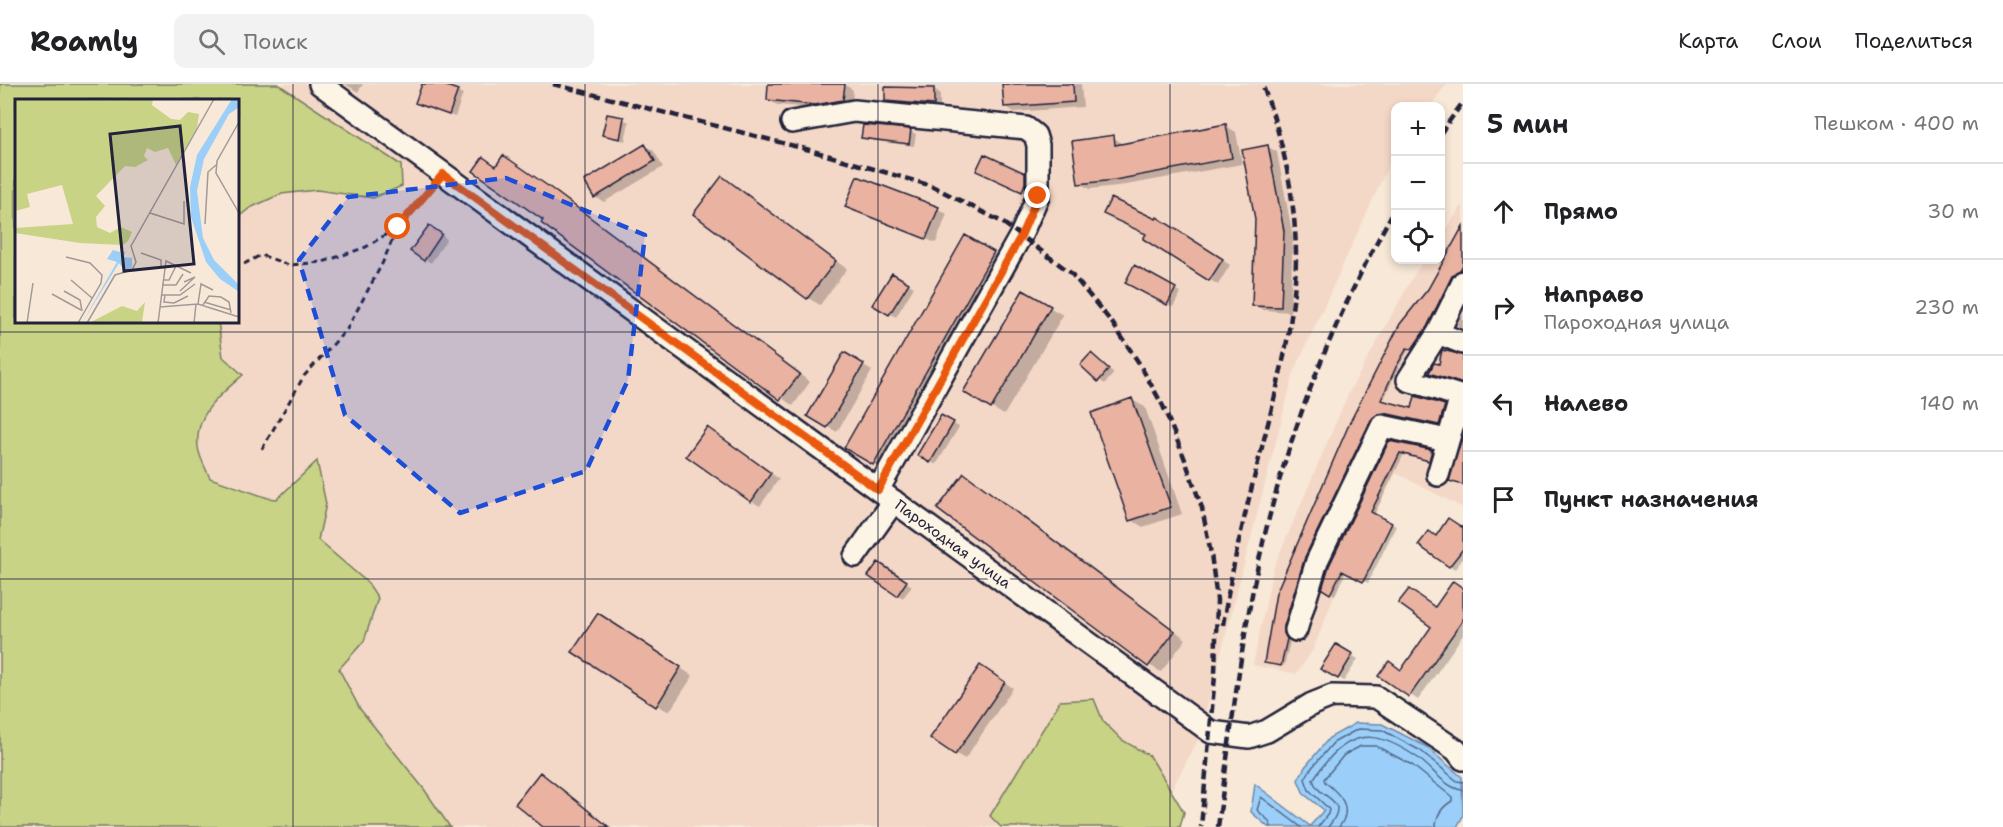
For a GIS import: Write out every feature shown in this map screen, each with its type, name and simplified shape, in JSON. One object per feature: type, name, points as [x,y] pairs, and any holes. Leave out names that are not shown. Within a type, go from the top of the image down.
[{"type":"street","name":"Пароходная улица","points":[[320,84],[1211,732],[1249,737],[1267,731],[1312,704],[1332,696],[1376,697],[1456,750],[1463,759]]},
{"type":"street","points":[[792,122],[854,111],[1026,128],[1035,135],[1038,145],[1038,196],[1021,236],[855,556]]},
{"type":"street","points":[[1438,475],[1462,396],[1408,381],[1438,333],[1463,283]]},
{"type":"street","points":[[1438,333],[1463,343]]},
{"type":"street","points":[[1296,630],[1317,561],[1382,426],[1448,440]]},
{"type":"path","points":[[262,449],[304,376],[347,329],[382,264],[398,227],[443,174]]},
{"type":"path","points":[[244,264],[261,255],[289,265],[323,262],[366,247],[398,227]]},
{"type":"highlighted area","points":[[506,178],[645,235],[628,380],[586,471],[460,513],[345,415],[299,260],[348,197]]},
{"type":"shaded area","points":[[0,84],[1447,84],[1433,102],[1391,102],[1391,160],[1294,372],[1199,738],[1152,827],[412,827],[0,564]]},
{"type":"shaded area","points":[[1463,204],[1463,508],[1396,473],[1342,576],[1313,650],[1296,674],[1253,665],[1273,569],[1348,394],[1421,264],[1445,264],[1445,230]]},
{"type":"green space","points":[[0,84],[278,84],[401,165],[402,186],[373,198],[317,190],[281,194],[250,208],[238,217],[238,99],[15,99],[15,322],[218,322],[223,357],[243,375],[218,397],[200,424],[198,447],[203,463],[210,478],[277,499],[317,461],[326,504],[318,540],[368,583],[378,598],[364,641],[339,669],[360,709],[424,789],[450,827],[0,827]]},
{"type":"green space","points":[[1094,699],[1103,721],[1122,740],[1150,756],[1184,812],[1180,827],[1001,827],[990,816],[1060,701]]},
{"type":"water","points":[[1356,723],[1382,724],[1425,746],[1462,777],[1463,816],[1457,827],[1268,827],[1251,812],[1255,784],[1310,826],[1324,810],[1304,794],[1298,780],[1305,767],[1329,738]]},
{"type":"building","points":[[422,84],[441,84],[458,90],[449,115],[415,103]]},
{"type":"building","points":[[768,84],[845,84],[843,100],[815,105],[767,100]]},
{"type":"building","points":[[1002,84],[1073,84],[1074,102],[1004,107]]},
{"type":"building","points":[[885,87],[934,88],[934,105],[885,101]]},
{"type":"building","points":[[607,114],[624,117],[620,139],[602,135]]},
{"type":"building","points":[[1226,124],[1232,158],[1115,180],[1078,184],[1072,141],[1114,135],[1115,145]]},
{"type":"building","points":[[863,125],[911,129],[909,144],[861,138]]},
{"type":"building","points":[[645,144],[655,161],[594,198],[584,181]]},
{"type":"building","points":[[1268,145],[1284,231],[1281,307],[1252,306],[1255,219],[1242,150]]},
{"type":"building","points":[[984,154],[1025,173],[1022,192],[976,171]]},
{"type":"building","points":[[503,155],[800,374],[780,400],[541,223],[543,220],[473,171],[483,157],[496,166]]},
{"type":"building","points":[[722,176],[836,261],[807,299],[693,214]]},
{"type":"building","points":[[857,176],[939,207],[926,239],[845,207]]},
{"type":"building","points":[[1111,198],[1156,219],[1157,217],[1223,259],[1209,281],[1143,239],[1146,234],[1103,214]]},
{"type":"building","points":[[429,225],[442,234],[424,261],[410,251]]},
{"type":"building","points":[[1463,226],[1463,265],[1452,276],[1427,327],[1412,349],[1407,348],[1381,400],[1412,408],[1415,396],[1445,405],[1439,425],[1384,413],[1371,420],[1305,557],[1284,626],[1287,639],[1281,666],[1264,663],[1276,593],[1350,422],[1400,324],[1428,289],[1442,264],[1445,264],[1445,258]]},
{"type":"building","points":[[965,235],[994,252],[873,465],[844,448]]},
{"type":"building","points":[[1134,265],[1176,288],[1167,305],[1125,283]]},
{"type":"building","points":[[892,273],[909,283],[889,315],[872,305]]},
{"type":"building","points":[[1023,290],[1051,306],[991,409],[963,392]]},
{"type":"building","points":[[1442,350],[1463,355],[1463,384],[1429,373],[1434,363],[1439,364]]},
{"type":"building","points":[[844,352],[864,364],[827,428],[807,416]]},
{"type":"building","points":[[1091,353],[1109,369],[1098,382],[1080,365]]},
{"type":"building","points":[[1132,398],[1171,507],[1129,521],[1091,413]]},
{"type":"building","points":[[941,415],[954,422],[930,463],[917,455]]},
{"type":"building","points":[[707,427],[771,473],[751,502],[686,456]]},
{"type":"building","points":[[1463,435],[1463,485],[1449,481]]},
{"type":"building","points":[[1389,441],[1432,450],[1429,461],[1400,453],[1371,512],[1392,523],[1363,582],[1342,571],[1330,594],[1322,589],[1329,566]]},
{"type":"building","points":[[964,473],[1175,631],[1148,667],[937,509]]},
{"type":"building","points":[[1448,518],[1463,528],[1463,549],[1449,567],[1418,545],[1429,531],[1436,536]]},
{"type":"building","points":[[878,562],[907,581],[897,596],[868,576]]},
{"type":"building","points":[[1453,581],[1463,588],[1463,620],[1409,697],[1378,676],[1389,661],[1401,670],[1431,627],[1398,603],[1409,589],[1435,607]]},
{"type":"building","points":[[598,613],[681,667],[656,707],[572,652]]},
{"type":"building","points":[[1336,644],[1353,654],[1338,679],[1320,669]]},
{"type":"building","points":[[980,665],[1005,682],[955,755],[930,738]]},
{"type":"building","points":[[540,772],[609,827],[543,827],[515,804]]},
{"type":"railway","points":[[553,84],[806,149],[932,186],[1002,222],[1071,273],[1113,324],[1139,363],[1163,406],[1202,508],[1217,600],[1215,676],[1201,827]]},
{"type":"railway","points":[[1223,625],[1240,535],[1285,351],[1295,278],[1295,232],[1290,188],[1282,146],[1262,84]]},
{"type":"railway","points":[[1445,127],[1463,102]]},
{"type":"railway","points":[[1218,827],[1245,633],[1260,556],[1280,477],[1322,358],[1357,281],[1394,210]]},
{"type":"route","points":[[398,227],[443,174],[878,490],[1021,236],[1038,196]]}]
